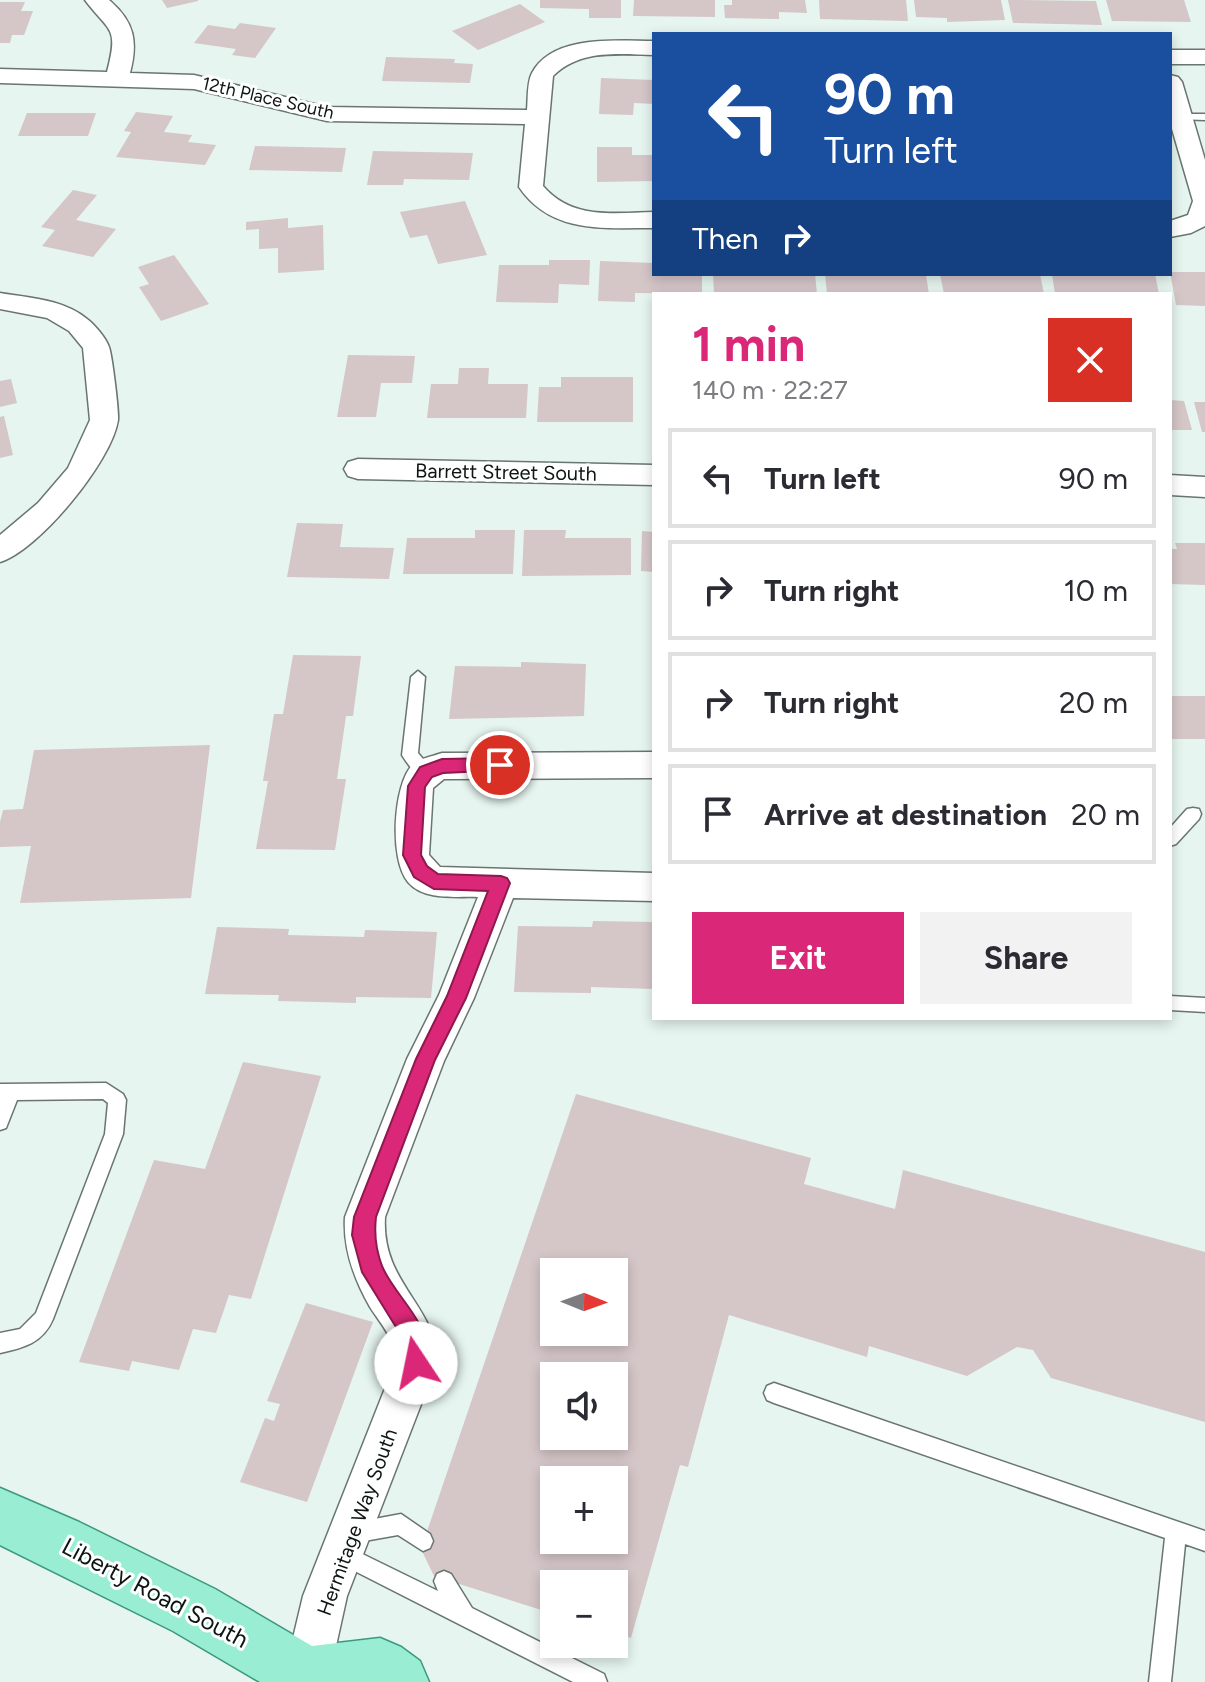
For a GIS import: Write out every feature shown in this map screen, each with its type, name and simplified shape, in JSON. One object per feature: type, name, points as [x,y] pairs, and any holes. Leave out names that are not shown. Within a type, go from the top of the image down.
[{"type":"main road","name":"Liberty Road South","points":[[0,1516],[194,1610],[308,1679]]},
{"type":"main road","points":[[308,1679],[380,1668],[399,1682]]},
{"type":"street","points":[[96,0],[122,24],[126,36],[117,78]]},
{"type":"street","points":[[652,48],[584,50],[552,62],[542,75],[531,187],[540,201],[555,213],[579,219],[652,220]]},
{"type":"street","points":[[1172,57],[1205,57]]},
{"type":"street","name":"12th Place South","points":[[0,76],[117,78],[222,87],[327,114],[537,117]]},
{"type":"street","points":[[1172,89],[1205,201],[1199,219],[1182,228],[1172,229]]},
{"type":"street","points":[[0,301],[55,311],[78,325],[96,347],[104,420],[80,473],[48,510],[0,551]]},
{"type":"street","name":"Barrett Street South","points":[[358,469],[652,475]]},
{"type":"street","points":[[1172,485],[1205,487]]},
{"type":"street","points":[[652,765],[442,766],[426,772],[417,786],[412,855],[420,872],[434,881],[652,887]]},
{"type":"street","name":"Hermitage Way South","points":[[308,1679],[325,1596],[409,1384],[417,1349],[408,1324],[395,1309],[373,1272],[363,1235],[365,1217],[426,1059],[456,998],[501,883]]},
{"type":"lane","points":[[1180,117],[1205,117]]},
{"type":"lane","points":[[418,677],[410,755],[426,772]]},
{"type":"lane","points":[[1172,837],[1193,814]]},
{"type":"lane","points":[[1172,1003],[1205,1005]]},
{"type":"lane","points":[[0,1122],[6,1092],[106,1091],[117,1100],[114,1134],[43,1319],[25,1338],[0,1343]]},
{"type":"lane","points":[[774,1393],[1205,1541]]},
{"type":"lane","points":[[347,1544],[401,1524],[423,1541]]},
{"type":"lane","points":[[1160,1682],[1176,1531]]},
{"type":"lane","points":[[347,1544],[463,1613],[596,1682]]},
{"type":"lane","points":[[444,1581],[463,1613]]},
{"type":"building","points":[[162,0],[198,0],[198,1],[167,8]]},
{"type":"building","points":[[540,0],[621,0],[621,18],[589,18],[589,9],[540,8]]},
{"type":"building","points":[[634,0],[715,0],[715,17],[633,16]]},
{"type":"building","points":[[732,0],[805,0],[807,13],[779,12],[779,19],[725,18],[724,5],[732,5]]},
{"type":"building","points":[[819,0],[906,0],[908,21],[820,19]]},
{"type":"building","points":[[914,0],[1001,0],[1005,20],[947,22],[947,18],[916,17]]},
{"type":"building","points":[[1008,0],[1096,1],[1102,25],[1013,23]]},
{"type":"building","points":[[1106,0],[1184,0],[1191,22],[1112,21]]},
{"type":"building","points":[[0,2],[25,2],[21,11],[33,11],[24,35],[12,35],[10,43],[0,43]]},
{"type":"building","points":[[520,4],[545,22],[478,50],[452,31]]},
{"type":"building","points":[[240,23],[276,28],[255,58],[232,55],[236,49],[194,43],[208,25],[235,29]]},
{"type":"building","points":[[386,57],[455,59],[454,63],[473,64],[470,83],[382,81]]},
{"type":"building","points":[[601,78],[652,80],[652,104],[634,103],[633,115],[599,114]]},
{"type":"building","points":[[136,112],[173,116],[164,132],[192,135],[188,142],[216,145],[205,165],[116,157],[131,132],[124,131]]},
{"type":"building","points":[[27,113],[96,113],[88,136],[18,136]]},
{"type":"building","points":[[255,146],[346,148],[342,172],[249,170]]},
{"type":"building","points":[[597,147],[632,147],[632,155],[652,155],[652,181],[597,182]]},
{"type":"building","points":[[373,151],[473,153],[469,180],[404,179],[403,185],[367,185]]},
{"type":"building","points":[[73,190],[97,195],[76,220],[116,229],[93,257],[42,246],[55,230],[41,227]]},
{"type":"building","points":[[465,201],[487,255],[438,264],[427,235],[410,238],[400,212]]},
{"type":"building","points":[[288,218],[288,228],[323,225],[324,270],[278,273],[278,248],[259,249],[259,229],[246,230],[246,222]]},
{"type":"building","points":[[174,255],[209,304],[161,321],[139,287],[149,284],[138,267]]},
{"type":"building","points":[[549,260],[590,260],[589,285],[559,284],[558,303],[496,302],[499,265],[549,265]]},
{"type":"building","points":[[600,261],[652,263],[652,276],[702,276],[702,292],[635,293],[635,302],[598,301]]},
{"type":"building","points":[[1172,272],[1205,272],[1205,306],[1176,305]]},
{"type":"building","points":[[713,276],[815,276],[817,292],[714,292]]},
{"type":"building","points":[[825,276],[926,276],[929,292],[827,292]]},
{"type":"building","points":[[940,276],[1040,276],[1044,292],[944,292]]},
{"type":"building","points":[[1052,276],[1155,276],[1159,292],[1055,292]]},
{"type":"building","points":[[348,355],[415,356],[412,383],[381,383],[376,417],[337,417]]},
{"type":"building","points":[[459,368],[489,368],[488,384],[528,384],[526,418],[427,418],[431,384],[458,384]]},
{"type":"building","points":[[561,377],[633,377],[633,422],[537,422],[539,387],[561,387]]},
{"type":"building","points":[[11,379],[17,403],[0,407],[0,381]]},
{"type":"building","points":[[1172,400],[1184,401],[1192,430],[1172,430]]},
{"type":"building","points":[[1194,402],[1205,402],[1205,432],[1202,432]]},
{"type":"building","points":[[4,416],[13,455],[0,458],[0,417]]},
{"type":"building","points":[[297,523],[343,524],[340,547],[394,548],[389,579],[287,577]]},
{"type":"building","points":[[475,530],[515,530],[513,574],[403,574],[407,538],[475,538]]},
{"type":"building","points":[[524,530],[566,530],[565,538],[631,538],[631,575],[522,576]]},
{"type":"building","points":[[642,531],[652,532],[652,572],[641,571]]},
{"type":"building","points":[[1175,543],[1205,543],[1205,585],[1172,584],[1172,549],[1177,549]]},
{"type":"building","points":[[293,655],[361,656],[353,716],[346,716],[337,779],[346,779],[335,850],[256,849],[268,781],[263,781],[274,714],[283,714]]},
{"type":"building","points":[[521,662],[586,664],[584,716],[449,719],[455,666],[521,667]]},
{"type":"building","points":[[1172,696],[1205,696],[1205,739],[1172,739]]},
{"type":"building","points":[[210,745],[191,898],[20,903],[31,846],[0,847],[0,822],[3,810],[23,809],[34,750]]},
{"type":"building","points":[[593,921],[652,922],[652,989],[591,987],[591,993],[514,992],[518,926],[592,927]]},
{"type":"building","points":[[217,927],[289,929],[288,935],[364,937],[365,930],[437,932],[431,998],[356,997],[356,1003],[278,1001],[279,995],[205,994]]},
{"type":"building","points":[[243,1062],[321,1076],[251,1299],[229,1295],[216,1333],[193,1329],[179,1370],[132,1361],[129,1371],[79,1362],[154,1160],[205,1169]]},
{"type":"building","points":[[576,1094],[811,1158],[804,1184],[895,1209],[903,1170],[1205,1252],[1205,1422],[1051,1378],[1033,1350],[1017,1347],[967,1376],[869,1346],[867,1357],[729,1315],[688,1467],[680,1465],[631,1638],[628,1637],[628,1570],[540,1570],[540,1610],[434,1576],[421,1549]]},
{"type":"building","points":[[306,1303],[373,1322],[307,1502],[240,1482],[265,1418],[274,1421],[280,1404],[267,1401]]},
{"type":"route","points":[[416,1363],[415,1337],[373,1272],[363,1235],[365,1217],[426,1059],[456,998],[501,883],[434,881],[420,872],[412,855],[417,786],[426,772],[442,766],[500,765]]}]
